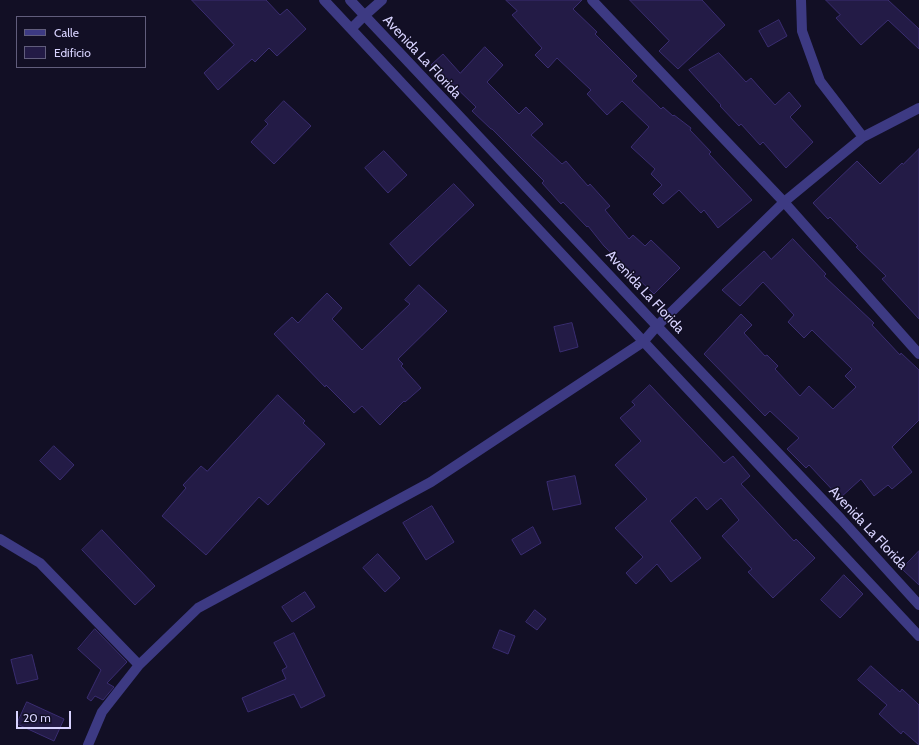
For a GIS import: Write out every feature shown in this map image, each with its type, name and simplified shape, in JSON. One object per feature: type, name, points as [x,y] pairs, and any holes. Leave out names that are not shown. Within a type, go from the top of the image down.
[{"type":"street","points":[[324,0],[918,634]]},
{"type":"street","name":"Avenida La Florida","points":[[350,0],[841,519],[919,604]]},
{"type":"street","points":[[351,29],[382,0]]},
{"type":"street","points":[[592,0],[784,202],[919,354]]},
{"type":"street","points":[[801,0],[802,31],[820,81],[863,136]]},
{"type":"street","points":[[88,745],[102,712],[139,665],[198,608],[431,482],[643,342],[657,326],[784,202],[863,136],[919,108]]},
{"type":"street","points":[[0,539],[40,563],[139,665]]},
{"type":"building","points":[[192,0],[266,0],[280,15],[287,9],[306,29],[277,56],[269,48],[255,62],[252,59],[218,90],[204,73],[234,45]]},
{"type":"building","points":[[506,0],[582,0],[573,9],[597,32],[595,34],[637,76],[632,81],[661,109],[663,107],[691,128],[690,130],[711,152],[709,154],[752,200],[718,228],[704,210],[701,213],[679,190],[663,204],[653,194],[662,185],[651,174],[655,169],[631,147],[649,127],[622,101],[607,115],[587,94],[591,90],[557,58],[548,68],[535,55],[542,48],[512,15],[517,11]]},
{"type":"building","points":[[630,0],[702,0],[725,25],[678,69],[659,51],[669,41]]},
{"type":"building","points":[[826,0],[888,0],[919,29],[919,49],[888,20],[861,45],[836,18],[840,15]]},
{"type":"building","points":[[779,20],[787,36],[768,47],[759,31]]},
{"type":"building","points":[[485,47],[503,65],[487,82],[519,114],[526,107],[543,124],[531,135],[562,164],[566,161],[588,186],[590,184],[610,206],[605,210],[629,239],[633,235],[645,246],[651,240],[680,268],[654,294],[604,246],[588,226],[587,227],[563,202],[561,204],[542,183],[544,181],[472,111],[476,107],[443,75],[441,76],[431,65],[443,54],[460,73]]},
{"type":"building","points":[[719,53],[746,82],[751,78],[775,105],[789,92],[801,106],[790,117],[813,142],[786,168],[763,142],[760,145],[741,124],[739,126],[689,70]]},
{"type":"building","points":[[284,101],[311,126],[274,164],[251,142],[268,124],[265,121]]},
{"type":"building","points":[[919,149],[919,319],[882,279],[886,276],[856,247],[858,246],[830,217],[828,219],[813,203],[857,161],[880,184]]},
{"type":"building","points":[[384,151],[407,175],[388,193],[365,168]]},
{"type":"building","points":[[454,184],[474,205],[410,266],[390,244]]},
{"type":"building","points":[[793,239],[826,274],[824,276],[874,323],[872,325],[900,355],[901,353],[919,370],[919,420],[892,447],[912,472],[892,489],[888,485],[874,496],[861,479],[840,498],[809,465],[806,468],[787,449],[799,438],[770,411],[765,416],[704,354],[741,314],[752,325],[744,333],[765,356],[767,355],[778,366],[775,369],[800,396],[809,386],[833,409],[856,387],[845,376],[852,369],[812,330],[804,338],[788,322],[794,315],[763,282],[740,306],[722,290],[764,251],[771,259]]},
{"type":"building","points":[[419,285],[447,311],[398,359],[403,364],[401,366],[421,388],[405,402],[404,401],[380,425],[362,406],[354,413],[326,385],[325,387],[274,334],[292,317],[298,323],[327,293],[342,308],[332,319],[362,350],[410,304],[405,300]]},
{"type":"building","points":[[572,323],[578,347],[560,352],[554,327]]},
{"type":"building","points":[[650,385],[724,463],[733,456],[750,476],[741,484],[794,541],[796,539],[815,558],[773,598],[748,572],[752,569],[722,536],[739,520],[721,498],[707,510],[696,497],[670,521],[701,558],[671,582],[657,564],[636,584],[626,573],[643,557],[615,528],[647,499],[615,465],[641,441],[620,418],[635,405],[632,402]]},
{"type":"building","points":[[278,395],[305,421],[303,423],[325,444],[268,505],[259,497],[206,555],[162,516],[186,488],[183,485],[201,466],[207,471]]},
{"type":"building","points":[[54,446],[74,465],[60,480],[40,461]]},
{"type":"building","points":[[575,476],[581,504],[553,510],[547,482]]},
{"type":"building","points":[[432,506],[454,542],[426,560],[403,523]]},
{"type":"building","points":[[533,527],[541,543],[521,555],[512,540]]},
{"type":"building","points":[[102,530],[155,586],[135,605],[82,550]]},
{"type":"building","points":[[919,551],[919,585],[902,569]]},
{"type":"building","points":[[378,554],[400,578],[385,592],[363,568]]},
{"type":"building","points":[[844,575],[863,594],[840,618],[821,600]]},
{"type":"building","points":[[305,592],[315,607],[292,622],[282,607]]},
{"type":"building","points":[[535,610],[546,619],[537,630],[526,622]]},
{"type":"building","points":[[95,629],[127,662],[107,683],[114,687],[103,700],[95,696],[91,701],[87,698],[101,670],[78,649]]},
{"type":"building","points":[[500,630],[515,636],[508,654],[493,648]]},
{"type":"building","points":[[294,633],[325,696],[301,708],[294,694],[248,712],[242,698],[286,679],[282,670],[287,667],[274,643]]},
{"type":"building","points":[[32,655],[38,679],[17,684],[11,660]]},
{"type":"building","points":[[871,666],[900,692],[902,689],[919,705],[919,745],[903,731],[901,734],[879,714],[887,705],[858,680]]},
{"type":"building","points":[[27,702],[64,719],[54,741],[17,724]]}]
